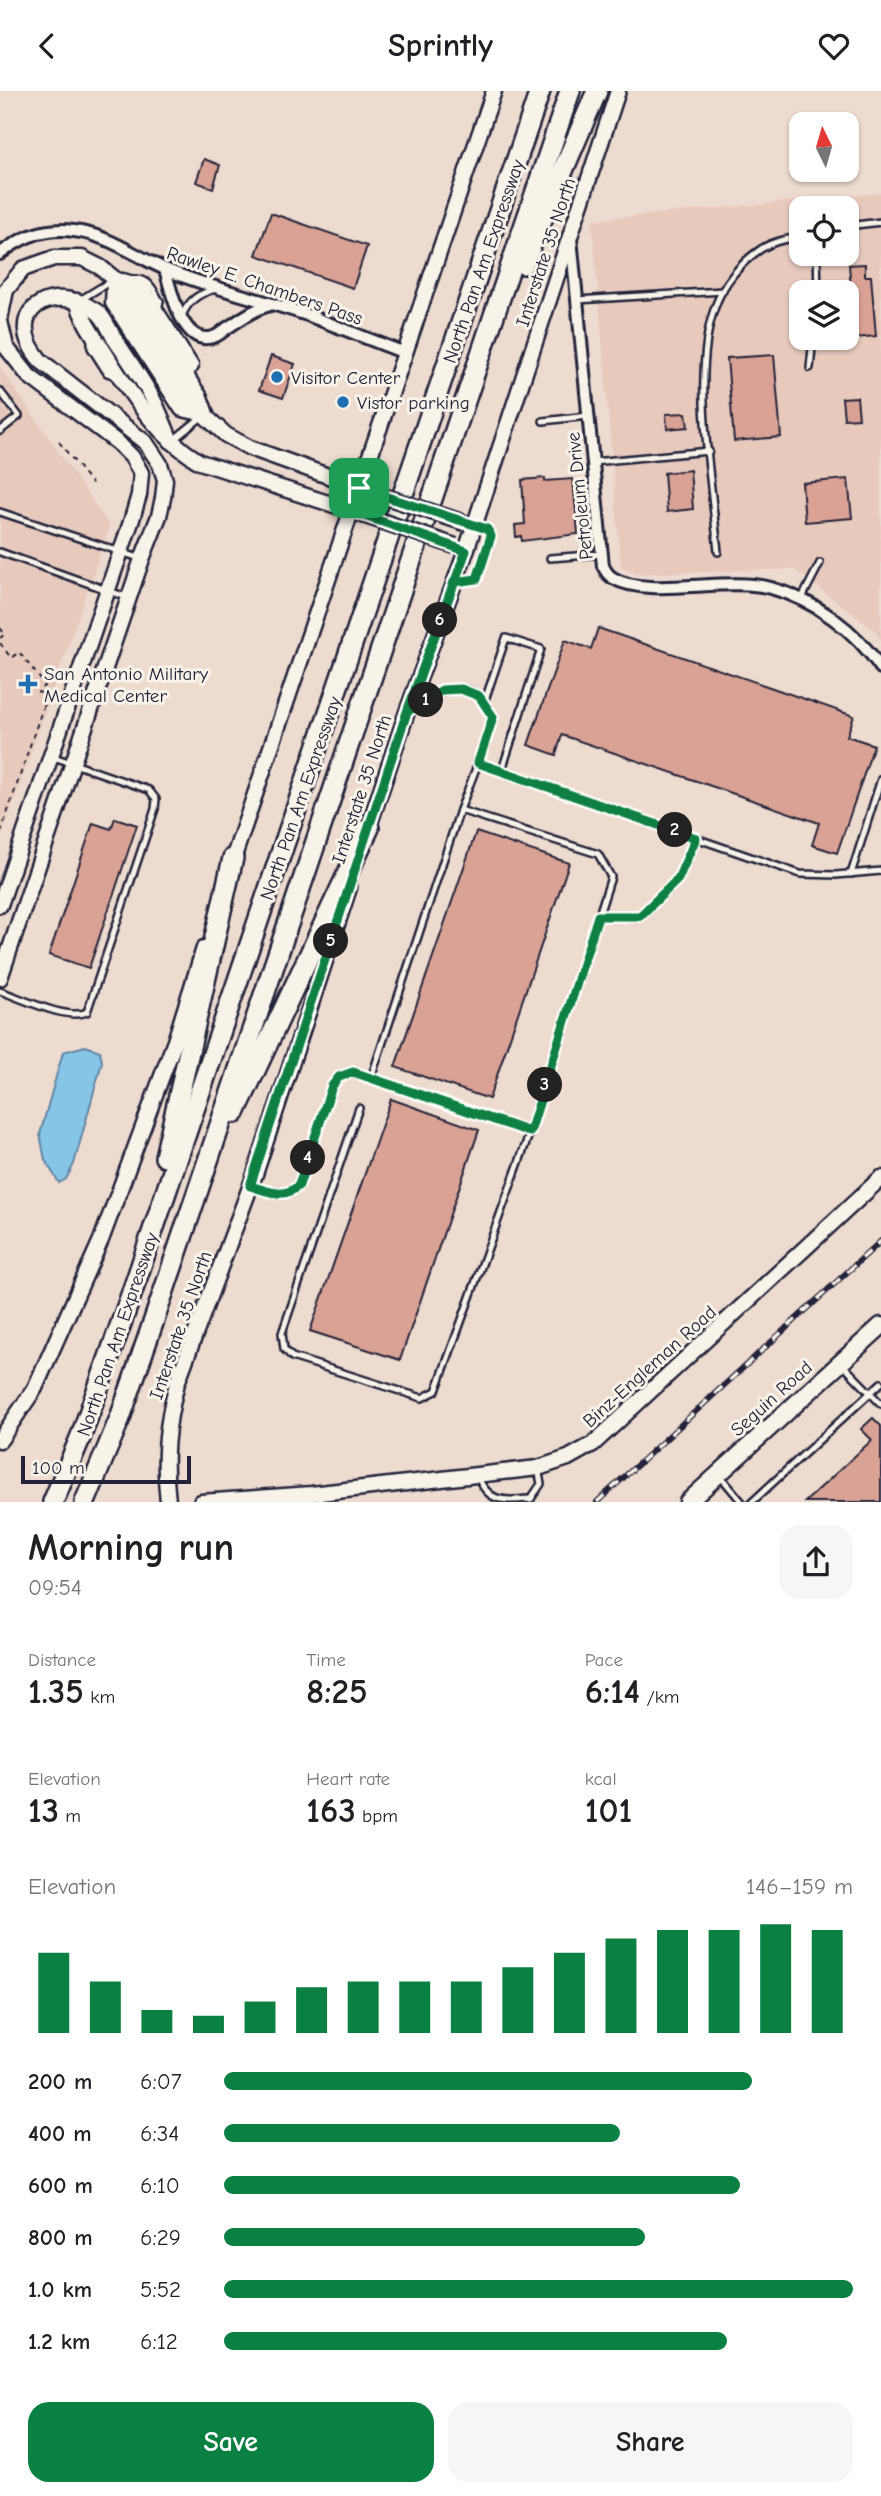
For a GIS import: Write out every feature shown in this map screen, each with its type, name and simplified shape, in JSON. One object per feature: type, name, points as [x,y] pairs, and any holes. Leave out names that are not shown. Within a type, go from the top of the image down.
[{"type":"highway","name":"North Pan Am Expressway","points":[[53,1502],[81,1436],[130,1301],[540,91]]},
{"type":"highway","name":"North Pan Am Expressway","points":[[85,1502],[124,1405],[570,91]]},
{"type":"highway","points":[[476,367],[597,91]]},
{"type":"highway","points":[[192,1206],[369,828]]},
{"type":"highway","points":[[81,1436],[171,1138],[233,858]]},
{"type":"main road","name":"Seguin Road","points":[[688,1502],[881,1326]]},
{"type":"street","points":[[0,1440],[36,1385],[105,1228],[175,1041],[233,858],[364,489],[405,353],[494,91]]},
{"type":"street","name":"Interstate 35 North","points":[[168,1502],[164,1448],[177,1384],[250,1186],[407,712],[454,582],[460,549],[618,91]]},
{"type":"street","name":"Rawley E. Chambers Pass","points":[[0,254],[13,243],[31,235],[71,230],[93,234],[165,269],[310,317],[405,353]]},
{"type":"street","name":"Petroleum Drive","points":[[570,235],[602,554],[607,574],[621,582],[654,587],[754,585],[772,589],[801,600],[848,630],[881,669]]},
{"type":"street","points":[[0,905],[121,551],[138,495],[141,473],[132,457],[118,443],[29,376],[6,347],[0,320],[6,290],[23,269],[54,258],[82,258],[100,267],[131,292],[182,409],[206,414]]},
{"type":"street","points":[[165,269],[181,319],[191,333],[213,338],[250,313],[272,305]]},
{"type":"street","points":[[115,279],[113,303],[145,322],[200,397],[206,414],[226,435],[250,448],[469,524]]},
{"type":"street","points":[[0,978],[159,516],[165,480],[160,464],[146,443],[41,361],[32,351],[24,324],[33,307],[42,301],[61,297],[77,301],[109,344],[171,441]]},
{"type":"street","points":[[77,301],[83,321],[91,334],[109,344],[120,377],[137,405],[178,449],[200,463],[356,512],[460,549]]},
{"type":"street","name":"Binz-Engleman Road","points":[[201,1502],[311,1494],[538,1468],[568,1458],[593,1444],[881,1178]]},
{"type":"street","points":[[0,1425],[36,1385]]},
{"type":"street","name":"Binz-Engleman Road","points":[[280,1502],[311,1494]]},
{"type":"lane","points":[[859,225],[881,222]]},
{"type":"lane","points":[[718,552],[704,397],[710,324],[715,307],[735,272],[764,247],[789,240]]},
{"type":"lane","points":[[77,301],[115,279]]},
{"type":"lane","points":[[181,319],[186,307],[196,296],[219,288]]},
{"type":"lane","points":[[577,300],[723,291]]},
{"type":"lane","points":[[109,344],[145,322]]},
{"type":"lane","points":[[91,334],[91,348],[107,373],[120,377]]},
{"type":"lane","points":[[810,368],[812,350]]},
{"type":"lane","points":[[0,391],[19,416],[0,431]]},
{"type":"lane","points":[[171,441],[206,414]]},
{"type":"lane","points":[[543,421],[588,416]]},
{"type":"lane","points":[[593,462],[709,451]]},
{"type":"lane","points":[[0,512],[142,559]]},
{"type":"lane","points":[[454,582],[477,579],[491,536],[487,529],[469,524]]},
{"type":"lane","points":[[460,549],[484,556]]},
{"type":"lane","points":[[0,552],[129,598]]},
{"type":"lane","points":[[550,558],[602,554]]},
{"type":"lane","points":[[801,600],[820,563]]},
{"type":"lane","points":[[484,703],[506,638],[541,649],[502,770]]},
{"type":"lane","points":[[371,1078],[493,717],[479,696],[461,689],[442,690],[407,712]]},
{"type":"lane","points":[[0,991],[68,1014],[80,1015],[87,1012],[155,809],[156,799],[149,790],[51,756]]},
{"type":"lane","points":[[478,763],[800,874],[881,871]]},
{"type":"lane","points":[[851,874],[881,779]]},
{"type":"lane","points":[[359,1108],[282,1333],[284,1349],[292,1357],[422,1398],[436,1391],[530,1132],[611,877],[598,854],[460,810]]},
{"type":"lane","points":[[598,916],[640,916],[678,879],[696,838]]},
{"type":"lane","points":[[250,1186],[278,1194],[291,1192],[299,1185],[332,1086],[339,1077],[353,1072],[530,1132]]},
{"type":"lane","points":[[841,1363],[881,1404]]},
{"type":"lane","points":[[752,1502],[881,1383]]},
{"type":"lane","points":[[477,1475],[488,1499],[529,1501],[541,1484],[538,1468]]},
{"type":"lane","points":[[719,1474],[742,1502]]},
{"type":"path","points":[[59,442],[92,484]]},
{"type":"path","points":[[0,628],[5,634],[0,638]]},
{"type":"path","points":[[0,643],[11,658],[19,652],[45,685],[38,692],[47,695],[0,835]]},
{"type":"shaded area","points":[[881,193],[881,640],[875,631],[794,569],[637,574],[621,567],[592,220],[789,202],[789,266],[859,266],[859,196],[849,196]]},
{"type":"shaded area","name":"San Antonio Military Medical Center","points":[[0,367],[110,526],[0,842]]},
{"type":"water","points":[[85,1046],[100,1051],[102,1062],[74,1164],[66,1179],[59,1183],[45,1160],[40,1134],[63,1052]]},
{"type":"building","points":[[204,159],[220,165],[213,188],[196,182]]},
{"type":"building","points":[[271,213],[367,246],[353,288],[256,255]]},
{"type":"building","points":[[865,264],[865,276],[871,276],[876,336],[859,338],[859,280],[850,280],[849,266]]},
{"type":"building","points":[[774,355],[781,437],[734,441],[727,358]]},
{"type":"building","name":"Visitor Center","points":[[271,356],[295,364],[283,398],[259,390]]},
{"type":"building","points":[[857,397],[859,418],[844,419],[842,398]]},
{"type":"building","points":[[686,413],[688,427],[667,429],[666,414]]},
{"type":"building","points":[[690,470],[693,509],[667,512],[664,473]]},
{"type":"building","points":[[545,478],[545,481],[573,479],[578,534],[522,541],[521,536],[516,537],[515,525],[525,524],[522,480]]},
{"type":"building","points":[[848,479],[852,518],[805,522],[802,483]]},
{"type":"building","points":[[598,628],[854,716],[847,736],[874,745],[837,853],[812,845],[819,823],[562,735],[556,755],[528,745],[565,640],[591,649]]},
{"type":"building","points":[[115,818],[137,825],[89,968],[49,955],[93,823],[111,829]]},
{"type":"building","points":[[476,832],[569,863],[489,1099],[395,1067]]},
{"type":"building","points":[[391,1099],[479,1130],[400,1360],[310,1331]]},
{"type":"building","points":[[873,1418],[881,1426],[881,1502],[805,1502],[872,1440],[861,1429]]},
{"type":"railway","points":[[597,1502],[881,1241]]},
{"type":"place","name":"Visitor Center","points":[[277,377]]},
{"type":"place","name":"Vistor parking","points":[[343,402]]},
{"type":"place","name":"San Antonio Military Medical Center","points":[[28,684]]},
{"type":"route","points":[[359,488],[351,511],[466,551],[454,582],[407,712],[442,690],[461,689],[479,696],[493,717],[478,763],[696,838],[678,879],[640,916],[598,916],[530,1132],[353,1072],[339,1077],[332,1086],[299,1185],[291,1192],[278,1194],[250,1186],[407,712],[430,647],[454,582],[477,579],[491,536],[487,529],[359,488]]}]
